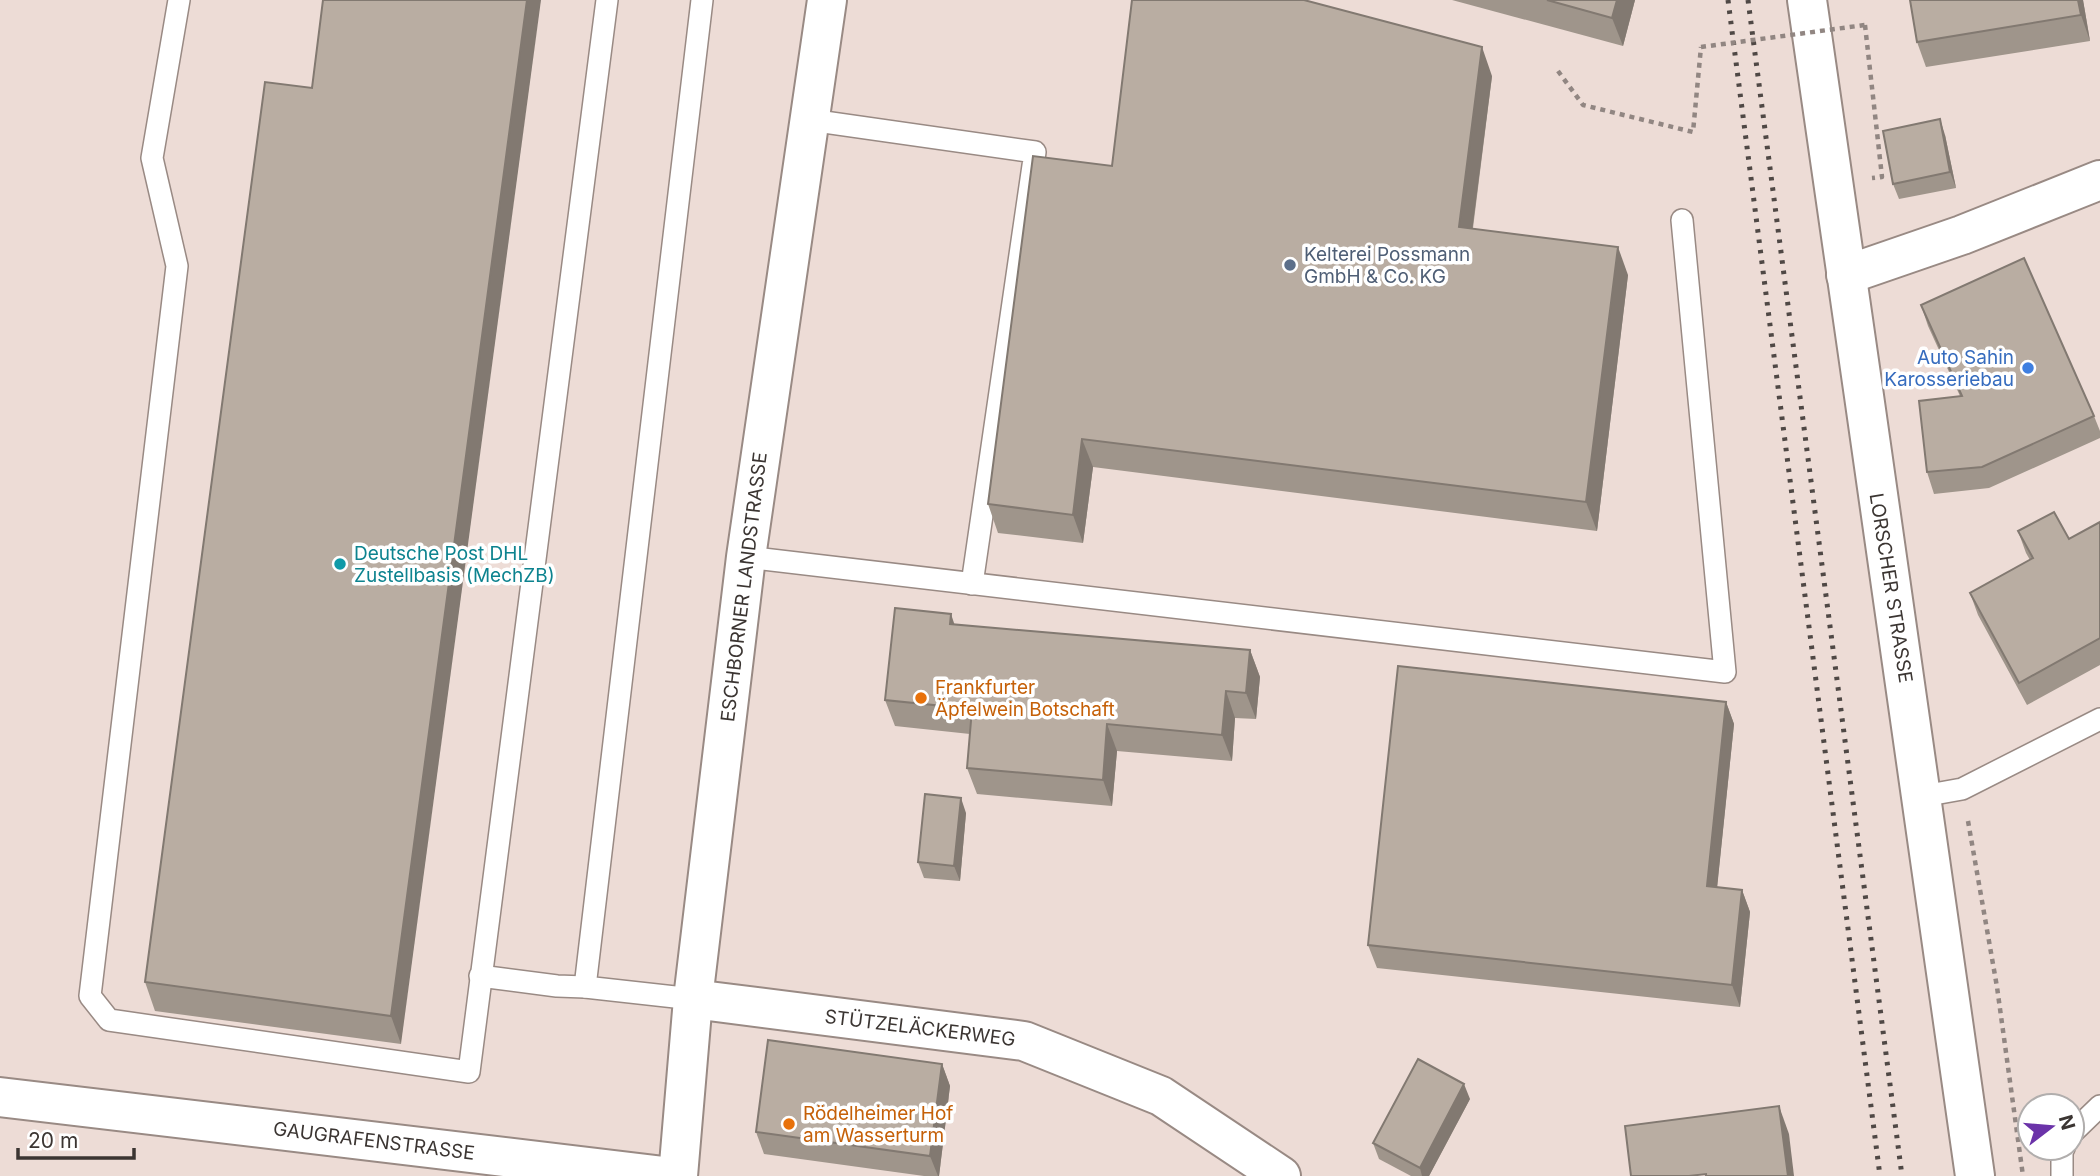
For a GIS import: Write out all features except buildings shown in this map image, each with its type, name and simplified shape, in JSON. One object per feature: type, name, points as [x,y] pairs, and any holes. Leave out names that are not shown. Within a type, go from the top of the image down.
[{"type":"street","name":"ESCHBORNER LANDSTRASSE","points":[[678,1176],[693,999],[746,557],[827,0]]},
{"type":"street","name":"LORSCHER STRASSE","points":[[1807,0],[1923,796],[1975,1176]]},
{"type":"street","points":[[1846,275],[1962,234],[2100,180]]},
{"type":"street","name":"STÜTZELÄCKERWEG","points":[[693,999],[1024,1041],[1161,1096],[1281,1176]]},
{"type":"street","name":"GAUGRAFENSTRASSE","points":[[0,1097],[664,1176]]},
{"type":"lane","points":[[179,0],[152,158],[177,266],[90,996],[109,1020],[469,1072],[607,0]]},
{"type":"lane","points":[[586,987],[702,0]]},
{"type":"lane","points":[[810,120],[1035,152],[972,584]]},
{"type":"lane","points":[[746,557],[1725,672],[1682,219]]},
{"type":"lane","points":[[1923,796],[1962,789],[2100,719]]},
{"type":"lane","points":[[480,976],[693,999]]},
{"type":"lane","points":[[2086,1120],[2100,1106]]},
{"type":"path","points":[[1558,71],[1583,105],[1693,131],[1701,47],[1865,25],[1882,177],[1866,179]]},
{"type":"railway","points":[[1728,0],[1880,1176]]},
{"type":"railway","points":[[1748,0],[1902,1176]]},
{"type":"place","name":"Kelterei Possmann GmbH & Co. KG","points":[[1290,265]]},
{"type":"place","name":"Auto Sahin Karosseriebau","points":[[2028,368]]},
{"type":"place","name":"Deutsche Post DHL Zustellbasis (MechZB)","points":[[340,564]]},
{"type":"place","name":"Frankfurter Äpfelwein Botschaft","points":[[921,698]]},
{"type":"place","name":"Rödelheimer Hof am Wasserturm","points":[[789,1124]]}]
